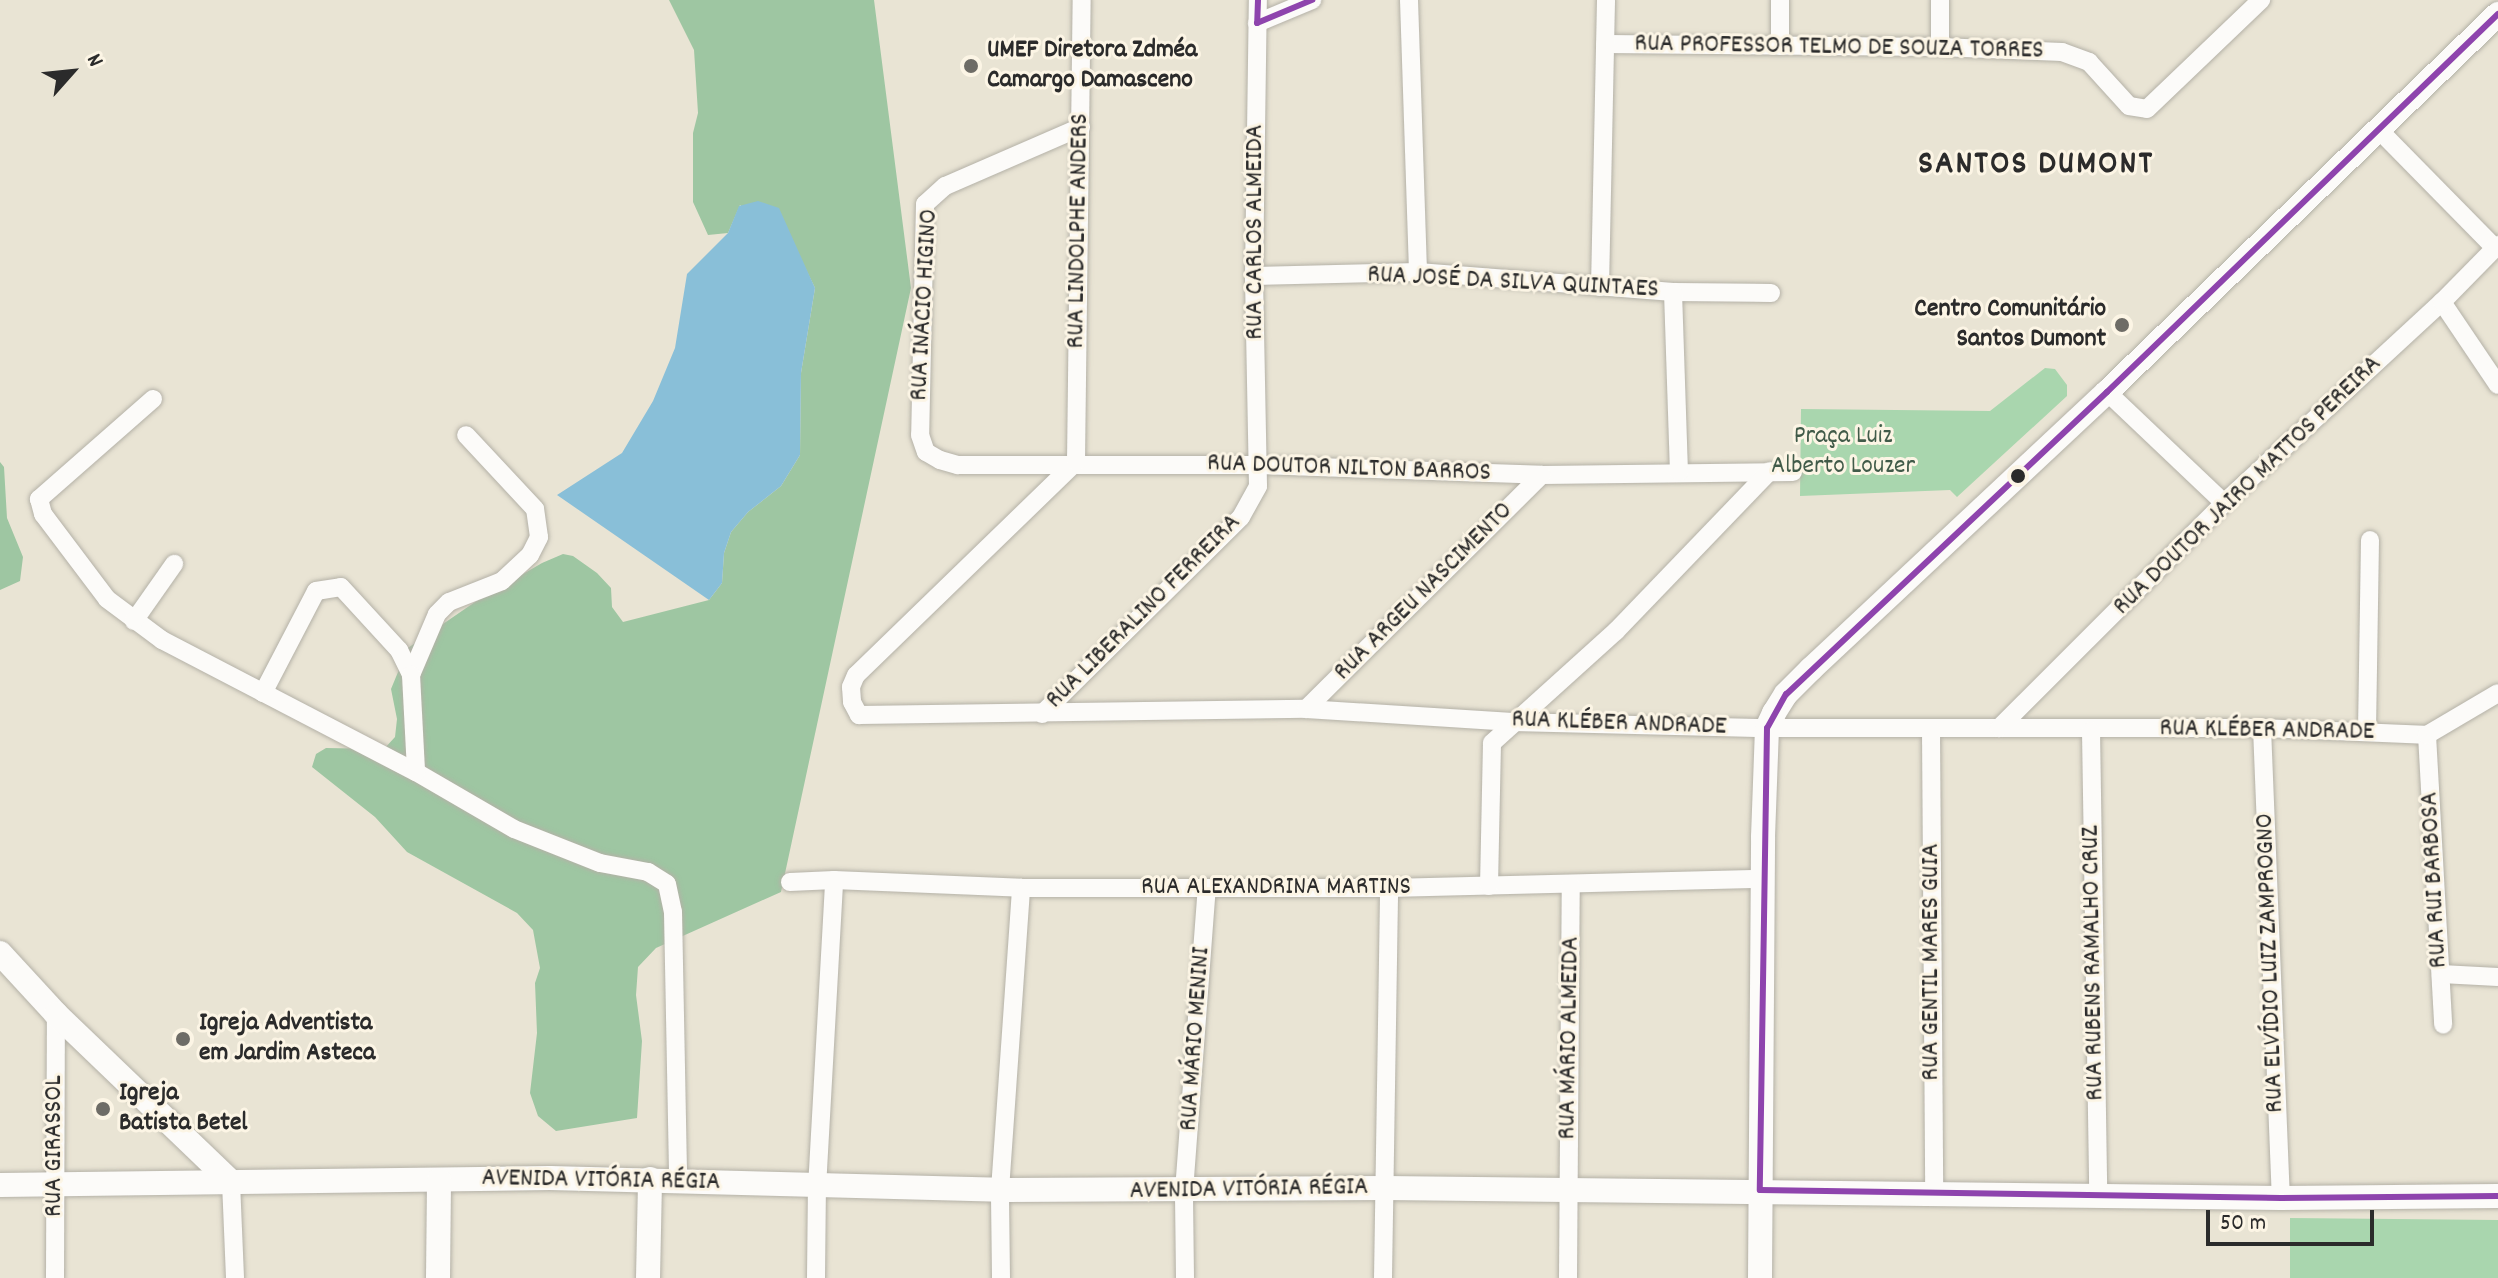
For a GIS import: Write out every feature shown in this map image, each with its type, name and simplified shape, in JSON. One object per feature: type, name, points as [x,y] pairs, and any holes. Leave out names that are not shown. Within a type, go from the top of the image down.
[{"type":"street","name":"RUA LINDOLPHE ANDERS","points":[[1076,462],[1082,0]]},
{"type":"street","name":"RUA CARLOS ALMEIDA","points":[[1258,0],[1254,276],[1260,465]]},
{"type":"street","points":[[1257,23],[1312,0]]},
{"type":"street","points":[[1409,0],[1418,272]]},
{"type":"street","points":[[1600,287],[1606,0]]},
{"type":"street","points":[[1780,0],[1780,46]]},
{"type":"street","points":[[1940,0],[1940,47]]},
{"type":"street","name":"RUA PROFESSOR TELMO DE SOUZA TORRES","points":[[1605,44],[1940,47],[2076,55],[2089,62],[2129,106],[2147,109],[2261,0]]},
{"type":"street","points":[[1760,1278],[1767,728],[1786,694],[2107,392],[2498,14]]},
{"type":"street","name":"RUA INÁCIO HIGINO","points":[[920,435],[925,204],[945,186],[1081,127]]},
{"type":"street","points":[[2380,131],[2496,247]]},
{"type":"street","name":"RUA DOUTOR JAIRO MATTOS PEREIRA","points":[[1999,728],[2224,503],[2442,302],[2496,247]]},
{"type":"street","name":"RUA JOSÉ DA SILVA QUINTAES","points":[[1254,276],[1418,272],[1673,292],[1771,293]]},
{"type":"street","points":[[1673,292],[1679,472]]},
{"type":"street","points":[[2442,302],[2498,385]]},
{"type":"street","points":[[2107,392],[2224,503]]},
{"type":"street","points":[[153,399],[39,499],[43,514],[107,599],[162,640],[416,772],[514,829],[600,863],[648,872],[667,884],[673,912],[678,1179]]},
{"type":"street","points":[[411,675],[437,614],[449,602],[502,581],[525,561],[539,537],[535,509],[466,435]]},
{"type":"street","name":"RUA DOUTOR NILTON BARROS","points":[[920,435],[926,452],[958,465],[1076,462],[1260,465],[1542,475],[1793,472]]},
{"type":"street","name":"RUA KLÉBER ANDRADE","points":[[1076,462],[856,675],[851,687],[852,702],[859,715],[1306,709],[1513,722],[1767,728],[1931,731],[2262,728],[2427,735]]},
{"type":"street","name":"RUA LIBERALINO FERREIRA","points":[[1042,714],[1241,517],[1253,500],[1260,465]]},
{"type":"street","points":[[1489,886],[1489,757],[1492,743],[1616,631],[1770,471]]},
{"type":"street","name":"RUA ARGEU NASCIMENTO","points":[[1306,709],[1542,475]]},
{"type":"street","points":[[2367,731],[2370,540]]},
{"type":"street","points":[[134,621],[174,564]]},
{"type":"street","points":[[263,693],[310,599],[316,591],[331,586],[341,587],[399,650],[411,675],[416,772]]},
{"type":"street","points":[[2427,735],[2498,693]]},
{"type":"street","name":"RUA ELVÍDIO LUIZ ZAMPROGNO","points":[[2262,728],[2281,1198]]},
{"type":"street","name":"RUA GENTIL MARES GUIA","points":[[1931,731],[1934,1192]]},
{"type":"street","name":"RUA RUBENS RAMALHO CRUZ","points":[[2091,731],[2098,1195]]},
{"type":"street","name":"RUA RUI BARBOSA","points":[[2427,735],[2443,1025]]},
{"type":"street","name":"RUA ALEXANDRINA MARTINS","points":[[790,882],[834,880],[1021,888],[1389,888],[1763,879]]},
{"type":"street","points":[[816,1278],[817,1188],[834,880]]},
{"type":"street","name":"RUA MÁRIO ALMEIDA","points":[[1568,1278],[1571,885]]},
{"type":"street","points":[[1001,1278],[1000,1190],[1021,888]]},
{"type":"street","name":"RUA MÁRIO MENINI","points":[[1185,1278],[1184,1191],[1207,888]]},
{"type":"street","points":[[1383,1278],[1389,888]]},
{"type":"street","points":[[0,953],[56,1014],[231,1182],[235,1278]]},
{"type":"street","points":[[2441,974],[2498,977]]},
{"type":"street","name":"RUA GIRASSOL","points":[[55,1278],[56,1014]]},
{"type":"street","points":[[648,1278],[650,1179]]},
{"type":"street","name":"AVENIDA VITÓRIA RÉGIA","points":[[0,1185],[678,1179],[817,1188],[1000,1190],[1385,1188],[2281,1198],[2498,1196]]},
{"type":"street","points":[[438,1278],[439,1180]]},
{"type":"green space","points":[[669,0],[874,0],[911,288],[781,892],[656,948],[638,967],[636,995],[642,1041],[637,1118],[556,1131],[538,1116],[530,1093],[537,1033],[535,983],[540,968],[533,930],[517,913],[407,852],[375,817],[312,767],[316,754],[326,748],[384,749],[395,737],[397,719],[391,689],[408,648],[475,602],[563,554],[573,556],[597,573],[611,588],[612,607],[623,622],[709,600],[722,583],[724,553],[731,532],[748,512],[781,486],[800,455],[801,373],[815,288],[799,255],[740,205],[728,233],[708,235],[693,202],[693,133],[698,113],[694,50]]},
{"type":"green space","name":"Praça Luiz Alberto Louzer","points":[[2045,368],[2055,369],[2067,385],[2067,396],[1957,497],[1950,490],[1800,496],[1801,409],[1990,411]]},
{"type":"green space","points":[[0,462],[4,467],[7,518],[23,557],[20,581],[0,590]]},
{"type":"green space","points":[[2290,1218],[2498,1220],[2498,1278],[2290,1278]]},
{"type":"water","points":[[758,201],[779,208],[815,288],[801,373],[800,455],[781,486],[748,512],[731,532],[724,553],[722,583],[709,600],[557,495],[622,453],[653,401],[675,348],[687,274],[728,233],[739,206]]},
{"type":"transit line","points":[[1258,0],[1257,23],[1312,0]]},
{"type":"transit line","points":[[2498,14],[2107,392],[1786,694],[1767,728],[1760,1190],[2281,1198],[2498,1196]]},
{"type":"place","name":"UMEF Diretora Zdméa Camargo Damasceno","points":[[971,66]]},
{"type":"place","name":"Centro Comunitário Santos Dumont","points":[[2122,325]]},
{"type":"place","name":"Igreja Adventista em Jardim Asteca","points":[[183,1039]]},
{"type":"place","name":"Igreja Batista Betel","points":[[103,1109]]},
{"type":"district","name":"SANTOS DUMONT","points":[[2036,166]]}]
